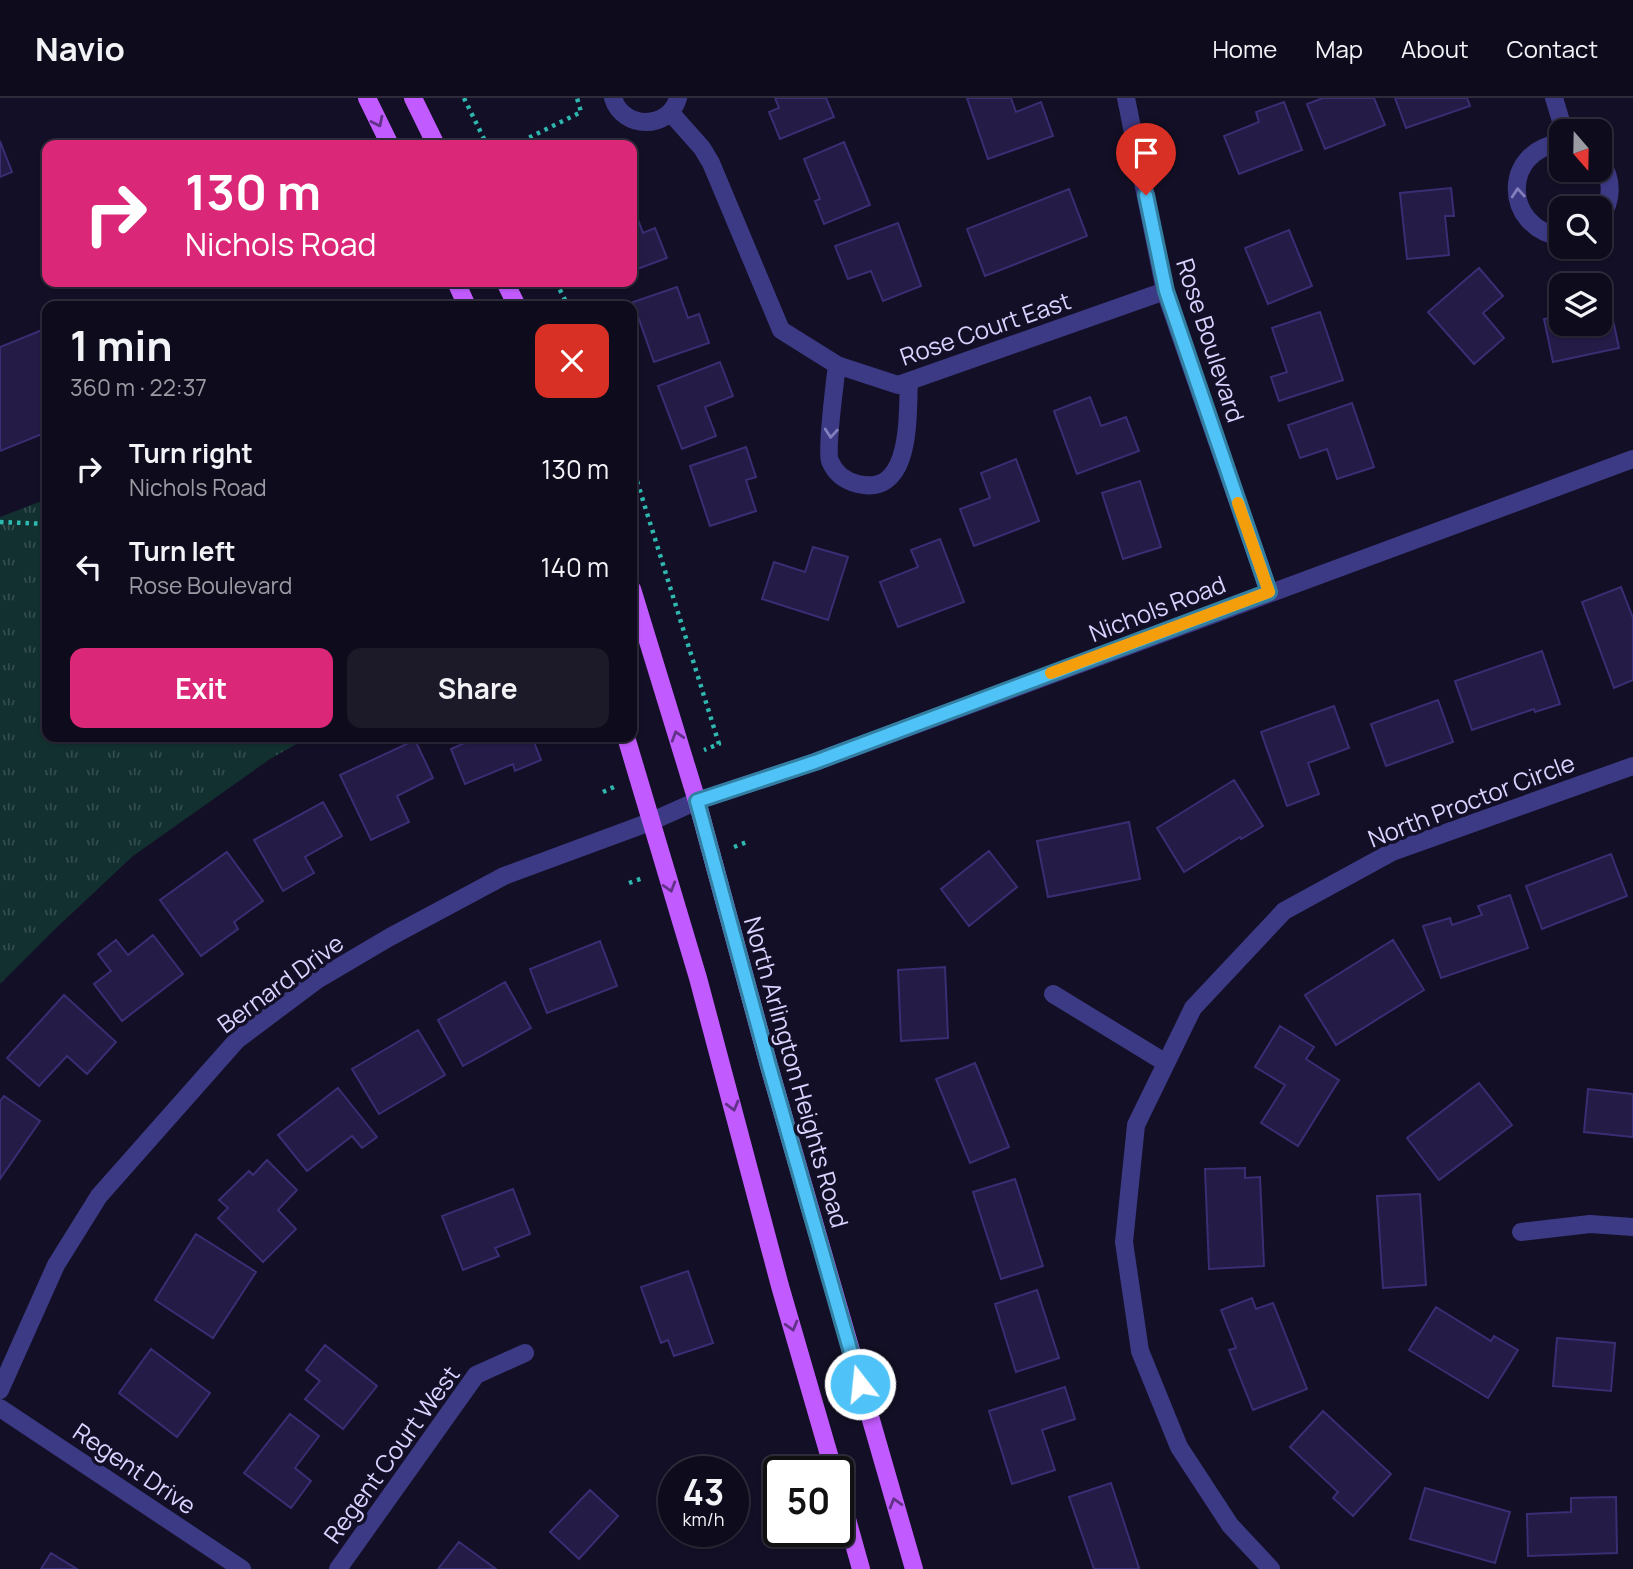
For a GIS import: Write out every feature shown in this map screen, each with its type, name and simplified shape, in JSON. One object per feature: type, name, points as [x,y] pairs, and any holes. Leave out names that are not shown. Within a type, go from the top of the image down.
[{"type":"main road","points":[[367,98],[388,140]]},
{"type":"main road","points":[[413,98],[434,140]]},
{"type":"main road","name":"North Arlington Heights Road","points":[[637,605],[697,801],[769,1066],[914,1569]]},
{"type":"main road","points":[[627,742],[698,978],[780,1286],[829,1456]]},
{"type":"main road","points":[[854,1544],[861,1569]]},
{"type":"street","name":"Rose Court East","points":[[613,98],[621,113],[640,123],[662,119],[674,105],[711,163],[781,330],[837,365],[898,385],[1166,291]]},
{"type":"street","name":"Rose Boulevard","points":[[1126,98],[1166,291],[1269,592]]},
{"type":"street","points":[[1554,98],[1560,119]]},
{"type":"street","points":[[1549,145],[1534,153],[1521,169],[1516,185],[1518,204],[1525,218],[1533,227],[1549,234]]},
{"type":"street","points":[[837,365],[829,459],[837,473],[845,480],[859,485],[883,481],[897,470],[904,455],[909,381]]},
{"type":"street","name":"Nichols Road","points":[[697,801],[815,762],[1633,459]]},
{"type":"street","name":"North Proctor Circle","points":[[1271,1569],[1230,1525],[1180,1447],[1140,1351],[1124,1242],[1136,1125],[1193,1008],[1284,911],[1392,852],[1633,766]]},
{"type":"street","name":"Bernard Drive","points":[[0,1391],[56,1265],[99,1196],[237,1040],[317,980],[504,876],[650,822],[697,801]]},
{"type":"street","points":[[1053,994],[1166,1063]]},
{"type":"street","points":[[1521,1232],[1590,1224],[1633,1227]]},
{"type":"street","name":"Regent Court West","points":[[338,1569],[476,1376],[525,1353]]},
{"type":"street","name":"Regent Drive","points":[[0,1408],[242,1569]]},
{"type":"path","points":[[464,98],[485,140]]},
{"type":"path","points":[[524,140],[581,112],[577,98]]},
{"type":"path","points":[[637,481],[719,744]]},
{"type":"path","points":[[0,522],[42,524]]},
{"type":"green space","points":[[42,501],[42,742],[300,742],[270,759],[133,856],[0,984],[0,517]]},
{"type":"building","points":[[775,98],[826,98],[834,117],[780,139],[769,112],[779,108]]},
{"type":"building","points":[[967,98],[1011,98],[1016,112],[1041,102],[1053,136],[988,159]]},
{"type":"building","points":[[1323,98],[1374,98],[1385,125],[1325,149],[1307,104]]},
{"type":"building","points":[[1395,98],[1467,98],[1470,106],[1406,128]]},
{"type":"building","points":[[1284,102],[1302,150],[1239,174],[1224,136],[1259,122],[1256,112]]},
{"type":"building","points":[[0,141],[12,172],[0,177]]},
{"type":"building","points":[[844,142],[870,205],[824,224],[815,201],[820,199],[804,159]]},
{"type":"building","points":[[1451,188],[1454,216],[1445,216],[1449,255],[1407,259],[1400,193]]},
{"type":"building","points":[[1069,189],[1087,236],[985,276],[967,229]]},
{"type":"building","points":[[637,217],[643,233],[655,228],[667,258],[637,269]]},
{"type":"building","points":[[898,223],[921,286],[883,301],[871,271],[848,279],[835,246]]},
{"type":"building","points":[[1289,230],[1312,286],[1268,304],[1245,248]]},
{"type":"building","points":[[1479,268],[1503,296],[1483,313],[1504,338],[1474,364],[1428,312]]},
{"type":"building","points":[[677,287],[688,318],[699,314],[709,343],[654,362],[637,313],[636,301]]},
{"type":"building","points":[[1320,312],[1343,380],[1279,401],[1271,377],[1287,372],[1272,328]]},
{"type":"building","points":[[1612,315],[1619,348],[1553,362],[1544,319],[1549,318],[1549,336],[1612,336]]},
{"type":"building","points":[[42,330],[42,434],[0,451],[0,347]]},
{"type":"building","points":[[720,362],[733,396],[705,407],[716,436],[682,449],[658,386]]},
{"type":"building","points":[[1090,397],[1101,426],[1126,417],[1139,451],[1077,474],[1054,411]]},
{"type":"building","points":[[1352,403],[1374,467],[1337,479],[1327,449],[1300,458],[1288,425]]},
{"type":"building","points":[[746,447],[756,477],[746,480],[756,511],[710,526],[690,466]]},
{"type":"building","points":[[1016,459],[1039,521],[974,546],[960,509],[990,498],[981,473]]},
{"type":"building","points":[[1140,481],[1161,547],[1123,559],[1102,493]]},
{"type":"building","points":[[940,539],[964,602],[898,627],[880,582],[918,567],[911,550]]},
{"type":"building","points":[[813,547],[848,557],[828,620],[762,599],[774,562],[805,572]]},
{"type":"building","points":[[1621,587],[1633,618],[1633,680],[1614,688],[1582,602]]},
{"type":"building","points":[[1542,651],[1560,704],[1535,712],[1534,709],[1472,730],[1455,681]]},
{"type":"building","points":[[1438,700],[1453,742],[1386,766],[1371,724]]},
{"type":"building","points":[[1334,706],[1349,748],[1308,763],[1319,794],[1287,806],[1261,732]]},
{"type":"building","points":[[416,742],[433,778],[397,796],[409,822],[371,840],[340,775]]},
{"type":"building","points":[[467,742],[534,742],[541,760],[515,771],[513,764],[465,784],[451,749]]},
{"type":"building","points":[[1234,780],[1263,826],[1184,872],[1157,828]]},
{"type":"building","points":[[323,802],[342,836],[305,857],[314,873],[283,891],[254,840]]},
{"type":"building","points":[[1129,822],[1140,879],[1048,897],[1037,841]]},
{"type":"building","points":[[989,851],[1017,887],[969,926],[941,889]]},
{"type":"building","points":[[227,852],[263,901],[234,922],[238,929],[201,956],[160,900]]},
{"type":"building","points":[[1611,854],[1627,896],[1542,929],[1526,886]]},
{"type":"building","points":[[1510,895],[1528,948],[1441,978],[1423,926],[1450,918],[1452,925],[1482,915],[1478,906]]},
{"type":"building","points":[[153,935],[183,974],[122,1021],[94,984],[111,971],[98,954],[116,940],[128,955]]},
{"type":"building","points":[[1393,940],[1424,990],[1336,1045],[1305,995]]},
{"type":"building","points":[[600,941],[617,986],[547,1013],[530,969]]},
{"type":"building","points":[[945,967],[948,1038],[901,1041],[898,970]]},
{"type":"building","points":[[505,982],[531,1028],[463,1066],[438,1020]]},
{"type":"building","points":[[64,995],[116,1042],[87,1074],[67,1056],[39,1086],[7,1058]]},
{"type":"building","points":[[1280,1026],[1314,1047],[1306,1059],[1339,1080],[1298,1146],[1261,1123],[1285,1085],[1255,1067]]},
{"type":"building","points":[[418,1030],[445,1075],[379,1114],[352,1069]]},
{"type":"building","points":[[975,1063],[1009,1147],[970,1163],[936,1079]]},
{"type":"building","points":[[1479,1083],[1512,1125],[1439,1180],[1407,1138]]},
{"type":"building","points":[[338,1088],[377,1137],[362,1148],[352,1136],[307,1171],[278,1135]]},
{"type":"building","points":[[1588,1089],[1633,1094],[1633,1137],[1584,1132]]},
{"type":"building","points":[[4,1096],[40,1121],[0,1179],[0,1101]]},
{"type":"building","points":[[267,1160],[297,1190],[278,1210],[296,1229],[263,1262],[218,1218],[228,1208],[219,1200],[249,1171],[253,1175]]},
{"type":"building","points":[[1245,1168],[1245,1178],[1260,1177],[1264,1266],[1209,1269],[1205,1169]]},
{"type":"building","points":[[1015,1179],[1043,1266],[1001,1279],[973,1192]]},
{"type":"building","points":[[513,1189],[530,1234],[495,1248],[499,1256],[463,1270],[442,1216]]},
{"type":"building","points":[[1420,1194],[1426,1285],[1383,1288],[1377,1196]]},
{"type":"building","points":[[196,1234],[256,1272],[213,1338],[155,1300]]},
{"type":"building","points":[[688,1271],[713,1343],[674,1356],[668,1340],[661,1343],[641,1287]]},
{"type":"building","points":[[1037,1290],[1059,1358],[1016,1372],[995,1304]]},
{"type":"building","points":[[1252,1298],[1256,1309],[1273,1303],[1307,1389],[1253,1410],[1229,1350],[1236,1348],[1221,1310]]},
{"type":"building","points":[[1436,1307],[1491,1341],[1494,1336],[1518,1350],[1488,1398],[1409,1350]]},
{"type":"building","points":[[1557,1338],[1615,1343],[1611,1391],[1553,1386]]},
{"type":"building","points":[[325,1345],[377,1386],[343,1429],[305,1399],[320,1381],[306,1370]]},
{"type":"building","points":[[151,1349],[210,1393],[177,1437],[119,1393]]},
{"type":"building","points":[[1065,1387],[1075,1419],[1042,1430],[1055,1470],[1012,1484],[989,1411]]},
{"type":"building","points":[[1323,1411],[1391,1474],[1353,1516],[1333,1498],[1338,1492],[1290,1447]]},
{"type":"building","points":[[290,1414],[319,1436],[295,1468],[311,1481],[291,1508],[244,1473]]},
{"type":"building","points":[[1111,1483],[1139,1568],[1137,1569],[1094,1569],[1069,1497]]},
{"type":"building","points":[[1425,1488],[1510,1512],[1495,1563],[1410,1539]]},
{"type":"building","points":[[590,1490],[618,1516],[579,1559],[550,1532]]},
{"type":"building","points":[[1616,1497],[1617,1553],[1528,1556],[1527,1514],[1571,1512],[1571,1498]]},
{"type":"building","points":[[459,1542],[496,1569],[438,1569]]},
{"type":"building","points":[[51,1553],[77,1569],[41,1569]]},
{"type":"slow traffic","points":[[1051,673],[1269,592],[1238,503]]},
{"type":"route","points":[[860,1384],[697,801],[815,762],[1269,592],[1166,291],[1146,195]]}]
